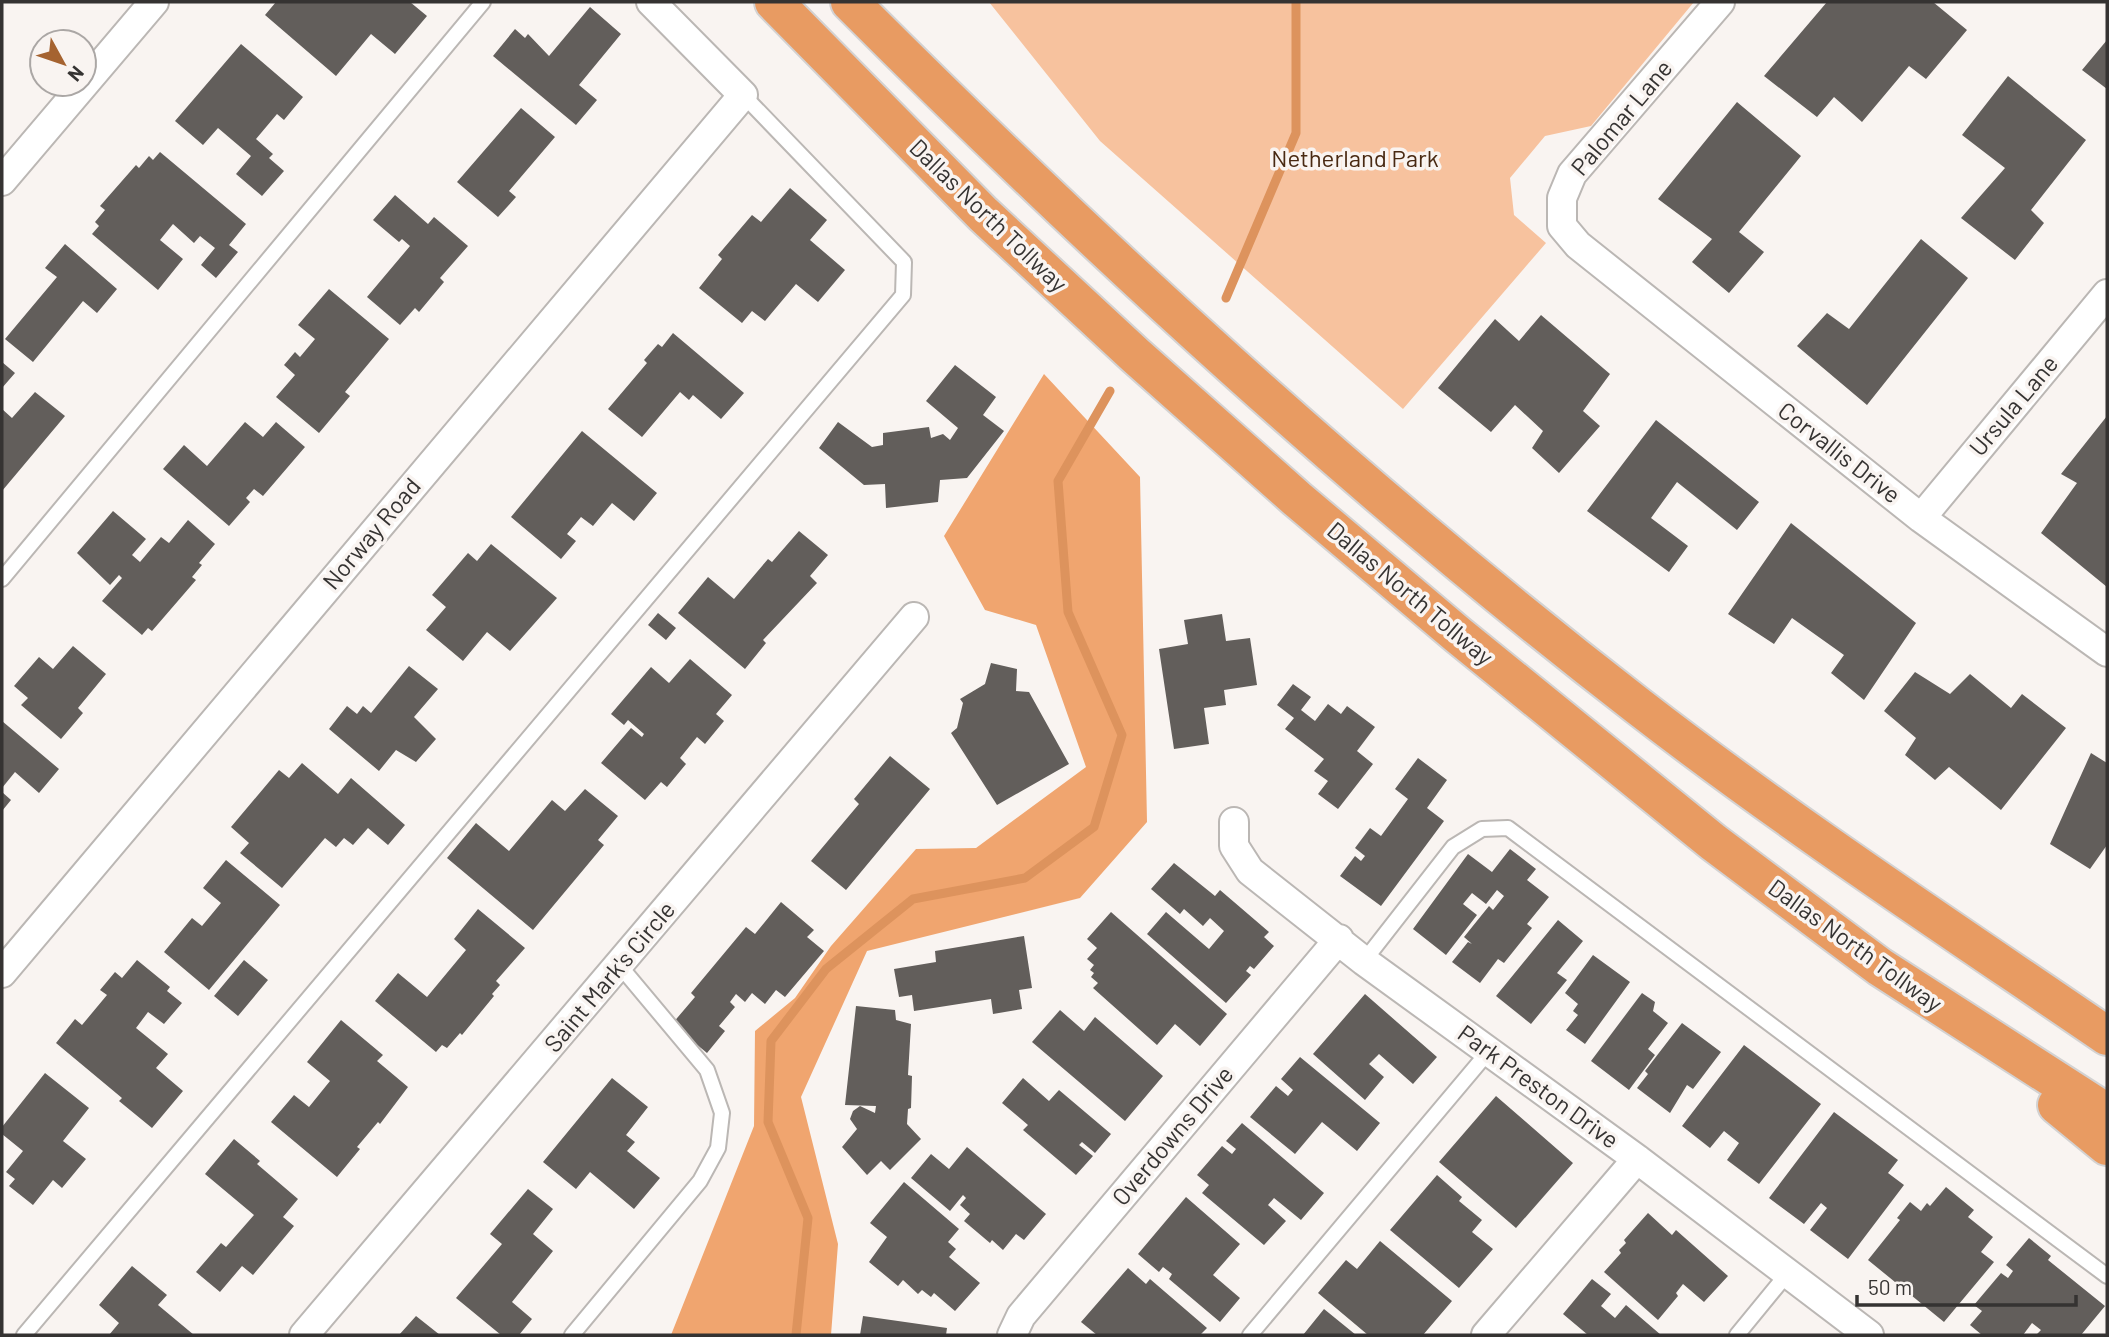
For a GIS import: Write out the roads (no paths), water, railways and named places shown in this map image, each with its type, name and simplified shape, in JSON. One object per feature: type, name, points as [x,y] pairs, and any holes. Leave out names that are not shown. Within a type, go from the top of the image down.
[{"type":"highway","name":"Dallas North Tollway","points":[[774,2],[983,214],[1135,355],[1297,499],[1458,635],[1713,842],[1931,1002],[2107,1114]]},
{"type":"highway","points":[[850,2],[1153,295],[1476,578],[1640,707],[1810,832],[2107,1036]]},
{"type":"highway","points":[[1931,1002],[2107,1146]]},
{"type":"street","points":[[2,181],[154,2]]},
{"type":"street","points":[[652,2],[743,95]]},
{"type":"street","name":"Palomar Lane","points":[[1577,245],[1562,226],[1562,198],[1572,174],[1720,2]]},
{"type":"street","name":"Norway Road","points":[[2,972],[743,95]]},
{"type":"street","name":"Corvallis Drive","points":[[1577,245],[1921,518],[2107,652]]},
{"type":"street","name":"Ursula Lane","points":[[1921,518],[2107,294]]},
{"type":"street","name":"Saint Mark's Circle","points":[[304,1335],[914,617]]},
{"type":"street","name":"Park Preston Drive","points":[[1234,822],[1234,846],[1250,871],[1364,961],[1637,1159],[1868,1335]]},
{"type":"street","name":"Overdowns Drive","points":[[1012,1335],[1021,1316],[1339,939]]},
{"type":"street","points":[[1486,1335],[1637,1159]]},
{"type":"lane","points":[[2,579],[483,2]]},
{"type":"lane","points":[[24,1335],[903,295],[904,262],[743,95]]},
{"type":"lane","points":[[1364,961],[1453,847],[1482,829],[1508,828],[2107,1276]]},
{"type":"lane","points":[[572,1335],[699,1181],[718,1149],[722,1113],[707,1070],[620,966]]},
{"type":"lane","points":[[1250,1335],[1489,1051]]},
{"type":"lane","points":[[1737,1335],[1787,1274]]},
{"type":"waterway","points":[[1226,298],[1296,133],[1296,2]]},
{"type":"waterway","points":[[796,1335],[808,1218],[768,1122],[771,1041],[826,969],[913,899],[1025,878],[1094,827],[1122,735],[1068,612],[1058,481],[1110,391]]},
{"type":"park label","name":"Netherland Park","points":[[1355,159]]}]
